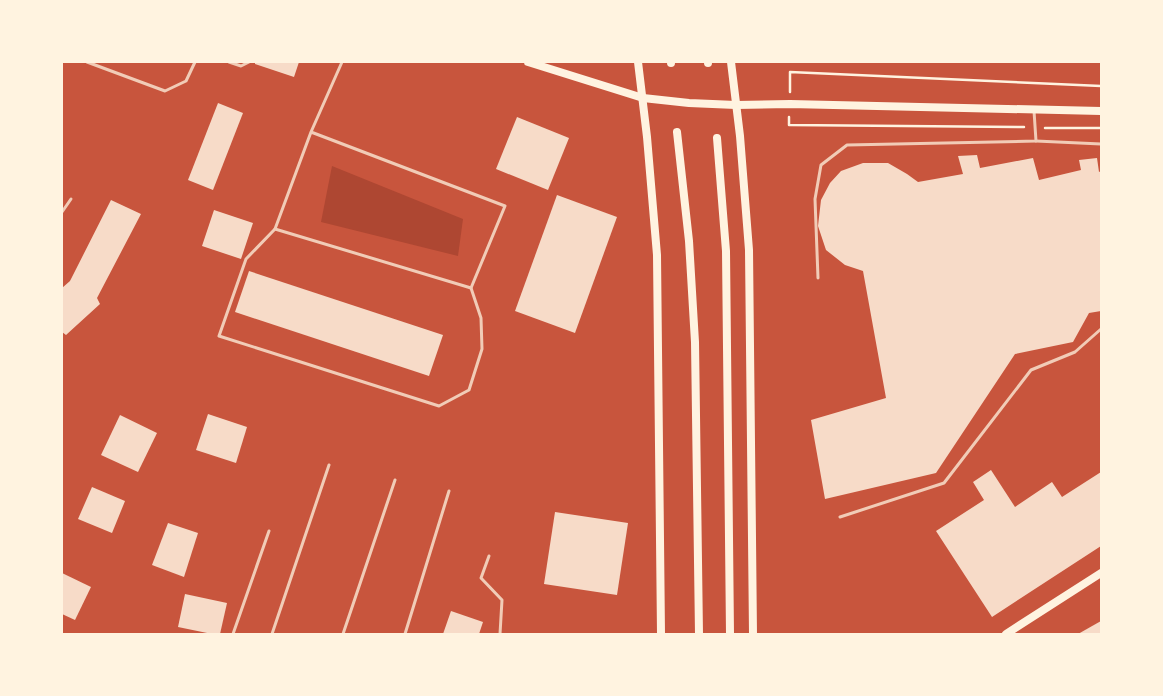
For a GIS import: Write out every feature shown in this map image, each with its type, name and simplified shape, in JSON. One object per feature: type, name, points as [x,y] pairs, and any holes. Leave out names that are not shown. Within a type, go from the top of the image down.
[{"type":"main road","points":[[528,62],[643,98],[689,103],[1101,111]]},
{"type":"main road","points":[[731,62],[749,250],[754,634]]},
{"type":"main road","points":[[638,64],[643,98],[657,255],[661,634]]},
{"type":"main road","points":[[677,132],[689,241],[695,342],[699,634]]},
{"type":"main road","points":[[717,138],[726,252],[730,634]]},
{"type":"main road","points":[[1006,634],[1101,573]]},
{"type":"lane","points":[[88,62],[165,91],[186,82],[195,62]]},
{"type":"lane","points":[[229,62],[241,66],[249,62]]},
{"type":"lane","points":[[311,132],[505,206],[471,288],[481,318],[482,349],[469,390],[439,406],[219,336],[246,259],[275,229],[311,132],[342,62]]},
{"type":"lane","points":[[1034,109],[1036,141]]},
{"type":"lane","points":[[818,278],[815,199],[821,165],[847,145],[1036,141],[1101,144]]},
{"type":"lane","points":[[62,212],[72,199]]},
{"type":"lane","points":[[275,229],[471,288]]},
{"type":"lane","points":[[840,518],[944,483],[1031,370],[1074,352],[1101,328]]},
{"type":"lane","points":[[272,634],[329,465]]},
{"type":"lane","points":[[343,634],[395,480]]},
{"type":"lane","points":[[405,634],[449,491]]},
{"type":"lane","points":[[233,634],[269,531]]},
{"type":"lane","points":[[489,556],[481,578],[502,600],[500,634]]},
{"type":"path","points":[[1101,86],[790,72],[789,125],[1101,128]]},
{"type":"shaded area","points":[[332,166],[463,219],[458,256],[321,222]]},
{"type":"building","points":[[255,62],[299,62],[294,77],[255,64]]},
{"type":"building","points":[[218,103],[243,113],[213,190],[188,180]]},
{"type":"building","points":[[517,117],[569,138],[548,190],[496,169]]},
{"type":"building","points":[[977,155],[980,168],[1033,158],[1039,180],[1081,170],[1079,160],[1097,158],[1099,172],[1101,171],[1101,311],[1089,313],[1073,342],[1015,354],[936,473],[825,499],[811,420],[886,398],[863,271],[845,265],[826,250],[818,226],[821,200],[830,183],[841,171],[863,163],[888,163],[918,182],[963,174],[958,156]]},
{"type":"building","points":[[557,195],[617,217],[575,333],[515,311]]},
{"type":"building","points":[[111,200],[141,214],[97,298],[100,304],[66,335],[62,332],[62,288],[70,281]]},
{"type":"building","points":[[214,210],[253,223],[241,259],[202,246]]},
{"type":"building","points":[[249,271],[443,335],[429,376],[235,312]]},
{"type":"building","points":[[208,414],[247,427],[236,463],[196,450]]},
{"type":"building","points":[[120,415],[157,433],[138,472],[101,455]]},
{"type":"building","points":[[991,470],[1015,507],[1052,482],[1062,497],[1101,472],[1101,546],[992,617],[936,531],[984,500],[973,482]]},
{"type":"building","points":[[92,487],[125,501],[112,533],[78,519]]},
{"type":"building","points":[[555,512],[628,523],[617,595],[544,584]]},
{"type":"building","points":[[168,523],[198,533],[184,577],[152,565]]},
{"type":"building","points":[[62,573],[91,587],[75,620],[62,614]]},
{"type":"building","points":[[185,594],[227,603],[220,634],[212,634],[178,627]]},
{"type":"building","points":[[451,611],[483,622],[479,634],[443,634]]},
{"type":"building","points":[[1101,621],[1101,634],[1078,634]]}]
